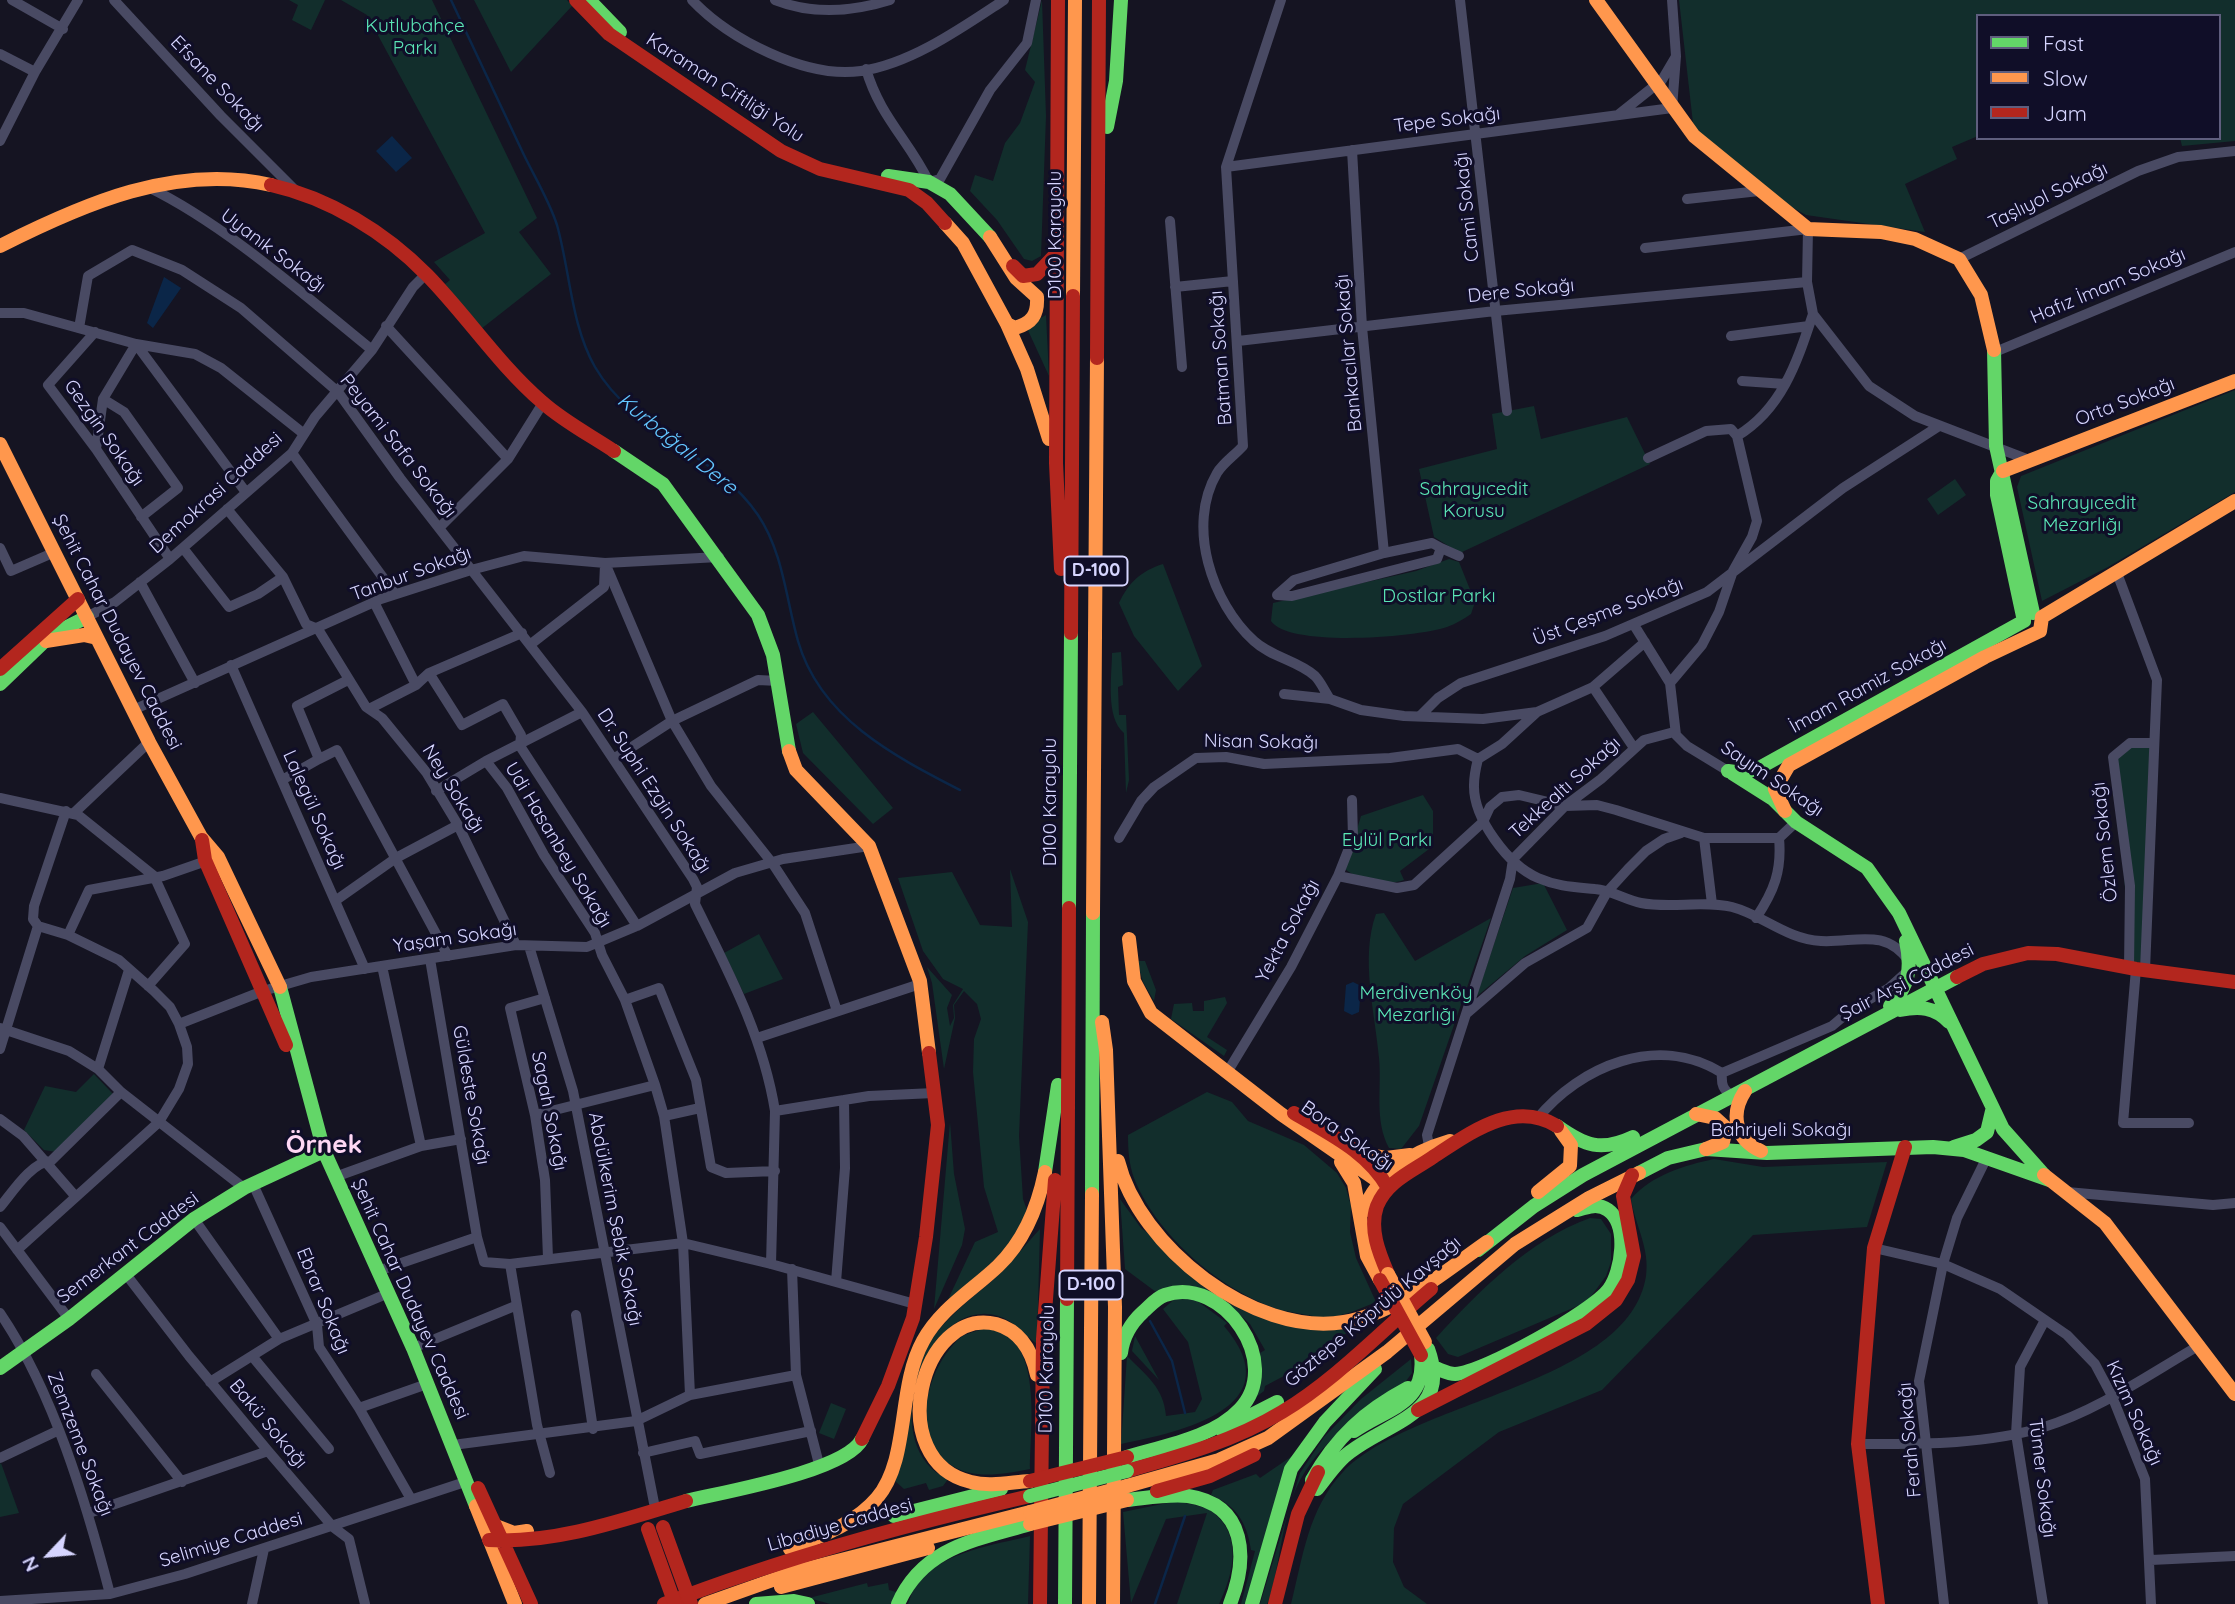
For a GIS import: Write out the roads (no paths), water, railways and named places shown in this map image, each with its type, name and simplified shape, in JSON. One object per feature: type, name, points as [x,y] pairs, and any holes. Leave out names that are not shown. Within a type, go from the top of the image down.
[{"type":"main road","name":"Karaman Çiftliği Yolu","points":[[576,0],[609,34],[781,151],[820,169],[909,191],[927,203],[963,243],[1007,324],[1032,383],[1056,463]]},
{"type":"main road","points":[[589,0],[622,34],[800,151],[863,171],[929,182],[950,194],[1023,275],[1037,274],[1055,255]]},
{"type":"main road","points":[[1058,0],[1056,463],[1058,542],[1070,639]]},
{"type":"main road","name":"D100 Karayolu","points":[[1065,1604],[1075,0]]},
{"type":"main road","name":"D-100","points":[[1089,1604],[1099,0]]},
{"type":"main road","points":[[1097,177],[1116,81],[1121,0]]},
{"type":"main road","points":[[1596,0],[1659,82],[1672,108],[1694,136],[1808,229],[1881,232],[1915,239],[1959,260],[1981,295],[1995,352],[1996,446],[2003,471],[1997,481],[1997,495],[2033,617]]},
{"type":"main road","points":[[0,246],[51,220],[121,193],[180,181],[249,180],[296,191],[371,228],[426,274],[477,334],[543,403],[663,484],[719,557],[758,615],[773,655],[785,740],[796,770],[869,846],[920,984],[938,1125],[915,1304],[888,1386],[858,1448],[820,1468],[686,1501],[514,1533],[496,1526]]},
{"type":"main road","points":[[990,237],[1016,278],[1037,297],[1038,311],[1035,318],[1014,328],[1007,324]]},
{"type":"main road","name":"Orta Sokağı","points":[[2003,471],[2235,381]]},
{"type":"main road","name":"Şehit Cahar Dudayev Caddesi","points":[[0,444],[149,742],[201,837],[305,1090]]},
{"type":"main road","name":"İmam Ramiz Sokağı","points":[[1781,763],[2033,617],[2116,573],[2235,501]]},
{"type":"main road","points":[[1,666],[78,599]]},
{"type":"main road","points":[[0,684],[73,620],[87,617]]},
{"type":"main road","name":"İmam Ramiz Sokağı","points":[[1728,771],[1752,771],[1781,763],[2037,632],[2043,626],[2033,617]]},
{"type":"main road","points":[[46,641],[84,635],[97,638]]},
{"type":"main road","points":[[1769,796],[1760,777],[1781,763]]},
{"type":"main road","points":[[1781,763],[1775,789],[1785,811]]},
{"type":"main road","name":"Sayım Sokağı","points":[[1728,771],[1769,796],[1796,822],[1843,848],[1885,886],[1961,1041]]},
{"type":"main road","name":"Şehit Cahar Dudayev Caddesi","points":[[211,859],[279,985],[305,1090],[324,1151],[379,1270],[453,1445]]},
{"type":"main road","points":[[1881,1015],[1905,989],[1910,965],[1899,913]]},
{"type":"main road","name":"Bora Sokağı","points":[[1129,939],[1134,981],[1151,1013],[1328,1148],[1382,1182]]},
{"type":"main road","name":"Şair Arşi Caddesi","points":[[1487,1242],[1534,1206],[1583,1175],[1881,1015],[1983,964],[2028,953],[2057,954],[2137,969],[2235,982]]},
{"type":"main road","points":[[1094,965],[1106,1049],[1109,1126],[1114,1420],[1113,1604]]},
{"type":"main road","points":[[1881,1015],[1916,1007],[1929,1008],[1946,1018],[1961,1041],[1991,1108],[2019,1150],[2063,1192],[2105,1223],[2235,1394]]},
{"type":"main road","points":[[1038,1604],[1047,1256],[1067,1022]]},
{"type":"main road","points":[[706,1587],[863,1513],[881,1494],[896,1460],[903,1389],[923,1339],[952,1306],[1000,1264],[1024,1233],[1043,1180],[1067,1022]]},
{"type":"main road","name":"Bora Sokağı","points":[[1228,1071],[1355,1152],[1382,1182]]},
{"type":"main road","points":[[1740,1093],[1734,1110],[1742,1139],[1752,1148],[1768,1153]]},
{"type":"main road","points":[[1948,1148],[1973,1141],[1991,1130],[1994,1125],[1991,1108]]},
{"type":"main road","points":[[1382,1182],[1398,1177],[1481,1125],[1509,1116],[1548,1119],[1587,1146],[1603,1150],[1663,1121],[1701,1112],[1723,1122],[1726,1128],[1723,1142],[1706,1149]]},
{"type":"main road","points":[[1109,1126],[1126,1191],[1138,1212],[1172,1250],[1219,1287],[1259,1308],[1290,1319],[1317,1324],[1341,1323],[1366,1316],[1394,1303],[1487,1242],[1522,1204],[1570,1166],[1571,1145],[1557,1126]]},
{"type":"main road","points":[[1361,1217],[1382,1182],[1428,1140],[1454,1140]]},
{"type":"main road","points":[[1878,1604],[1872,1574],[1858,1444],[1874,1248],[1905,1147]]},
{"type":"main road","name":"Bahriyeli Sokağı","points":[[1430,1315],[1515,1244],[1552,1220],[1668,1158],[1706,1149],[1768,1153],[1905,1147],[1948,1148],[1987,1157],[2049,1180]]},
{"type":"main road","points":[[1328,1148],[1347,1167],[1354,1183],[1367,1256],[1384,1277],[1436,1368],[1454,1374],[1475,1368],[1579,1314],[1608,1291],[1617,1273],[1622,1237],[1615,1216],[1604,1209],[1581,1208],[1552,1220]]},
{"type":"main road","name":"Semerkant Caddesi","points":[[0,1368],[69,1319],[194,1219],[248,1186],[324,1151]]},
{"type":"main road","points":[[1355,1152],[1386,1157],[1411,1155]]},
{"type":"main road","points":[[1275,1604],[1302,1515],[1336,1465],[1361,1442],[1586,1324],[1616,1300],[1628,1280],[1634,1256],[1632,1233],[1623,1196],[1632,1175]]},
{"type":"main road","points":[[1382,1182],[1373,1221],[1384,1277]]},
{"type":"main road","name":"Göztepe Köprülü Kavşağı","points":[[1127,1464],[1210,1447],[1261,1424],[1303,1398],[1387,1324],[1487,1242]]},
{"type":"main road","points":[[790,1549],[932,1506],[1030,1488],[1127,1464],[1222,1423],[1241,1409],[1256,1382],[1257,1362],[1244,1332],[1234,1320],[1209,1301],[1192,1294],[1164,1295],[1137,1318],[1122,1343],[1114,1420]]},
{"type":"main road","points":[[1457,1362],[1579,1314]]},
{"type":"main road","points":[[1252,1604],[1291,1469],[1325,1422],[1430,1315]]},
{"type":"main road","name":"Göztepe Köprülü Kavşağı","points":[[1127,1493],[1219,1460],[1268,1438],[1315,1407],[1430,1315]]},
{"type":"main road","points":[[1030,1488],[968,1481],[939,1467],[929,1457],[919,1434],[918,1403],[927,1371],[950,1335],[960,1327],[986,1320],[999,1322],[1021,1336],[1035,1363],[1042,1402]]},
{"type":"main road","points":[[1312,1480],[1353,1433],[1414,1396],[1422,1387],[1426,1374],[1425,1352]]},
{"type":"main road","points":[[1418,1410],[1431,1396],[1436,1368]]},
{"type":"main road","points":[[729,1604],[1127,1493],[1174,1491],[1210,1476],[1288,1436],[1375,1369]]},
{"type":"main road","points":[[1289,1554],[1298,1514],[1312,1480],[1332,1444],[1360,1416],[1408,1388]]},
{"type":"main road","points":[[453,1445],[513,1603]]},
{"type":"main road","points":[[453,1445],[467,1465],[531,1604]]},
{"type":"main road","name":"Libadiye Caddesi","points":[[664,1604],[706,1587],[884,1530],[1030,1488]]},
{"type":"main road","points":[[1174,1491],[1212,1504],[1224,1511],[1236,1526],[1243,1545],[1243,1570],[1230,1604]]},
{"type":"main road","points":[[648,1508],[663,1527],[691,1604]]},
{"type":"main road","points":[[648,1508],[648,1529],[676,1604]]},
{"type":"main road","points":[[489,1540],[504,1544],[551,1535],[648,1508]]},
{"type":"main road","points":[[898,1604],[909,1580],[936,1556],[1030,1518]]},
{"type":"main road","name":"Libadiye Caddesi","points":[[705,1604],[798,1571],[1030,1518]]},
{"type":"main road","points":[[1112,1529],[1126,1604]]},
{"type":"main road","points":[[518,1576],[516,1563],[523,1552],[551,1535]]},
{"type":"main road","points":[[755,1604],[794,1601],[808,1604]]},
{"type":"street","points":[[12,0],[62,29]]},
{"type":"street","points":[[0,141],[3,124],[78,0]]},
{"type":"street","name":"Efsane Sokağı","points":[[114,0],[221,116],[296,191]]},
{"type":"street","points":[[692,0],[707,15],[742,38],[784,59],[827,69],[866,69],[931,46],[1004,0]]},
{"type":"street","points":[[775,0],[787,5],[841,11],[890,0]]},
{"type":"street","points":[[866,69],[873,95],[929,182],[940,178],[951,163],[979,106],[1027,43],[1036,0]]},
{"type":"street","name":"Batman Sokağı","points":[[1281,0],[1226,167],[1243,446],[1218,470],[1209,489],[1205,538],[1212,579],[1230,612],[1254,642],[1315,676],[1330,699]]},
{"type":"street","name":"Cami Sokağı","points":[[1460,0],[1507,411]]},
{"type":"street","points":[[1672,0],[1676,56],[1672,108]]},
{"type":"street","points":[[0,54],[35,72]]},
{"type":"street","points":[[1618,115],[1659,82],[1676,56]]},
{"type":"street","points":[[1659,82],[1675,83]]},
{"type":"street","name":"Tepe Sokağı","points":[[1226,167],[1672,108]]},
{"type":"street","name":"Bankacılar Sokağı","points":[[1352,150],[1362,327],[1387,553],[1394,570]]},
{"type":"street","name":"Taşlıyol Sokağı","points":[[1959,260],[2138,171],[2178,157],[2235,150]]},
{"type":"street","name":"Uyanık Sokağı","points":[[148,187],[179,202],[302,293],[372,350]]},
{"type":"street","points":[[1686,199],[1759,191]]},
{"type":"street","points":[[1170,221],[1182,367]]},
{"type":"street","points":[[1645,248],[1808,229],[1807,282],[1813,314],[1869,386],[1894,405],[1939,426],[2029,460]]},
{"type":"street","name":"Peyami Safa Sokağı","points":[[79,328],[88,276],[132,250],[182,270],[241,308],[338,392],[471,570]]},
{"type":"street","name":"Hafız İmam Sokağı","points":[[1995,352],[2235,252]]},
{"type":"street","name":"Demokrasi Caddesi","points":[[87,617],[141,582],[170,559],[245,491],[292,453],[304,434],[372,350],[386,326],[426,274]]},
{"type":"street","points":[[1175,287],[1233,281]]},
{"type":"street","name":"Dere Sokağı","points":[[1238,341],[1495,311],[1807,282]]},
{"type":"street","points":[[0,313],[24,313],[136,344],[195,354],[221,369],[304,434]]},
{"type":"street","points":[[1737,436],[1756,425],[1771,409],[1785,384],[1813,314]]},
{"type":"street","points":[[386,326],[508,459]]},
{"type":"street","points":[[1731,336],[1809,326]]},
{"type":"street","name":"Gezgin Sokağı","points":[[95,332],[48,386],[96,449],[170,559]]},
{"type":"street","points":[[96,449],[103,398],[136,344]]},
{"type":"street","points":[[136,344],[245,491]]},
{"type":"street","points":[[1742,381],[1785,384]]},
{"type":"street","points":[[103,398],[124,412],[178,488],[141,517]]},
{"type":"street","points":[[439,528],[508,459],[543,403]]},
{"type":"street","name":"Üst Çeşme Sokağı","points":[[1420,716],[1438,698],[1461,683],[1634,625],[1707,592],[1843,488],[1939,426]]},
{"type":"street","points":[[1647,458],[1706,430],[1731,429],[1737,436],[1757,520],[1752,537],[1733,571],[1719,612],[1702,645],[1670,683]]},
{"type":"street","points":[[292,453],[395,594]]},
{"type":"street","name":"Ney Sokağı","points":[[228,509],[282,577],[306,624],[318,629],[348,680],[369,709],[382,718],[426,772],[458,825],[516,945]]},
{"type":"street","points":[[1441,548],[1437,559],[1292,596],[1277,595],[1294,580],[1432,543],[1459,556]]},
{"type":"street","points":[[0,548],[11,571],[55,552]]},
{"type":"street","points":[[183,548],[229,607],[258,594],[282,577]]},
{"type":"street","name":"Tanbur Sokağı","points":[[133,710],[374,602],[471,570],[524,556],[605,562],[719,557]]},
{"type":"street","points":[[531,644],[604,587],[605,562]]},
{"type":"street","points":[[605,562],[672,721],[711,786],[773,864],[806,913],[837,1011]]},
{"type":"street","name":"Dr. Suphi Ezgin Sokağı","points":[[471,570],[523,633],[615,758],[697,887],[695,904],[757,1038],[775,1111],[771,1264]]},
{"type":"street","name":"Özlem Sokağı","points":[[2116,573],[2157,680],[2137,969]]},
{"type":"street","points":[[141,582],[195,683]]},
{"type":"street","points":[[374,602],[416,685]]},
{"type":"street","points":[[1634,625],[1670,683],[1675,732]]},
{"type":"street","points":[[369,709],[416,685],[429,673],[523,633]]},
{"type":"street","points":[[1284,694],[1330,699],[1361,710],[1420,716],[1483,719],[1537,712],[1592,687],[1646,642]]},
{"type":"street","name":"Lalegül Sokağı","points":[[231,666],[365,969]]},
{"type":"street","points":[[429,673],[462,725],[503,704],[521,735],[520,746],[637,926]]},
{"type":"street","points":[[319,759],[297,706],[348,680]]},
{"type":"street","points":[[615,758],[672,721],[758,680],[778,681]]},
{"type":"street","points":[[1592,687],[1634,748]]},
{"type":"street","points":[[436,790],[582,712]]},
{"type":"street","points":[[1537,712],[1510,737],[1478,759],[1474,787],[1483,822],[1513,859],[1536,877],[1576,890],[1596,889],[1641,903],[1676,906],[1712,904],[1733,908],[1787,935],[1810,939],[1870,938],[1897,948],[1910,965]]},
{"type":"street","name":"Tekkealtı Sokağı","points":[[1428,1140],[1510,879],[1513,859],[1565,806],[1601,779],[1634,748],[1647,738],[1675,732]]},
{"type":"street","name":"Sayım Sokağı","points":[[1675,732],[1684,744],[1728,771]]},
{"type":"street","points":[[17,1250],[159,1122],[179,1089],[188,1064],[187,1047],[179,1024],[170,1007],[148,986],[119,960],[68,935],[38,926],[33,919],[34,906],[70,812],[149,742]]},
{"type":"street","name":"Özlem Sokağı","points":[[2137,969],[2130,886],[2113,757],[2130,743],[2153,743]]},
{"type":"street","name":"Nisan Sokağı","points":[[1119,838],[1141,801],[1154,787],[1196,758],[1226,757],[1271,763],[1390,758],[1458,749],[1478,759]]},
{"type":"street","points":[[282,780],[337,750],[448,956]]},
{"type":"street","name":"Udi Hasanbey Sokağı","points":[[486,761],[507,788],[544,855],[595,933],[597,944],[625,1000],[655,1085],[664,1116],[683,1243],[690,1395]]},
{"type":"street","points":[[1338,876],[1397,888],[1414,885],[1483,822],[1490,807],[1502,797],[1519,794],[1565,806],[1597,805],[1704,838],[1779,838],[1796,822]]},
{"type":"street","points":[[0,798],[70,812],[154,876],[185,944],[148,986]]},
{"type":"street","name":"Yekta Sokağı","points":[[1228,1071],[1291,967],[1338,876],[1353,838],[1352,800]]},
{"type":"street","points":[[335,901],[396,858],[458,825]]},
{"type":"street","points":[[1466,1014],[1525,963],[1587,928],[1607,892],[1646,851],[1664,839],[1681,833]]},
{"type":"street","points":[[1704,838],[1712,904]]},
{"type":"street","points":[[1756,918],[1776,884],[1782,862],[1779,838]]},
{"type":"street","name":"Yaşam Sokağı","points":[[179,1024],[279,985],[516,945],[587,947],[637,926],[735,873],[783,859],[869,846]]},
{"type":"street","points":[[68,935],[81,901],[89,890],[154,876],[211,859]]},
{"type":"street","points":[[0,1049],[3,1029],[38,926]]},
{"type":"street","name":"Abdülkerim Şebik Sokağı","points":[[529,946],[576,1106],[643,1453],[648,1508]]},
{"type":"street","name":"Güldeste Sokağı","points":[[430,959],[477,1237]]},
{"type":"street","name":"Şair Arşi Caddesi","points":[[1722,1073],[1832,1026],[1851,1010],[1893,985],[1910,965]]},
{"type":"street","points":[[382,966],[421,1146]]},
{"type":"street","points":[[2137,969],[2123,1123],[2189,1123]]},
{"type":"street","points":[[98,1069],[130,970]]},
{"type":"street","points":[[757,1038],[920,984]]},
{"type":"street","points":[[625,1000],[659,988],[695,1077],[711,1167],[726,1173],[775,1171]]},
{"type":"street","name":"Sagah Sokağı","points":[[545,998],[510,1008],[535,1115],[545,1180],[548,1258]]},
{"type":"street","name":"Ebrar Sokağı","points":[[3,1029],[69,1051],[98,1069],[121,1092],[159,1122],[248,1186],[317,1325],[319,1347],[359,1408],[411,1499]]},
{"type":"street","points":[[1537,1119],[1556,1095],[1576,1080],[1630,1059],[1658,1057],[1690,1060],[1722,1073],[1721,1084],[1726,1092],[1740,1093]]},
{"type":"street","points":[[535,1115],[655,1085]]},
{"type":"street","points":[[0,1207],[44,1161],[51,1161],[121,1092]]},
{"type":"street","points":[[775,1111],[869,1096],[934,1093]]},
{"type":"street","points":[[836,1282],[845,1168],[844,1100]]},
{"type":"street","points":[[664,1116],[700,1108]]},
{"type":"street","points":[[0,1119],[16,1129],[76,1197]]},
{"type":"street","points":[[335,1177],[421,1146],[461,1139]]},
{"type":"street","name":"Ferah Sokağı","points":[[1944,1604],[1919,1381],[1943,1264],[1957,1218],[1987,1157]]},
{"type":"street","points":[[2063,1192],[2213,1205],[2235,1203]]},
{"type":"street","points":[[194,1219],[279,1339]]},
{"type":"street","points":[[0,1227],[69,1319]]},
{"type":"street","points":[[379,1270],[477,1237],[484,1262],[510,1264],[683,1243],[792,1269],[915,1304]]},
{"type":"street","name":"Kızım Sokağı","points":[[1874,1248],[1943,1264],[2000,1289],[2067,1335],[2095,1364],[2112,1396],[2145,1479],[2151,1560],[2151,1604]]},
{"type":"street","points":[[510,1264],[514,1306],[550,1473]]},
{"type":"street","points":[[792,1269],[796,1375],[820,1468]]},
{"type":"street","name":"Bakü Sokağı","points":[[125,1273],[268,1451],[333,1527],[349,1539],[365,1604]]},
{"type":"street","points":[[211,1382],[279,1339],[389,1293]]},
{"type":"street","points":[[413,1348],[514,1306]]},
{"type":"street","name":"Zemzeme Sokağı","points":[[0,1313],[24,1349],[57,1431],[89,1513],[110,1594]]},
{"type":"street","points":[[576,1315],[593,1412],[593,1429]]},
{"type":"street","name":"Tümer Sokağı","points":[[2043,1604],[2016,1434],[2020,1367],[2045,1320]]},
{"type":"street","points":[[1858,1444],[1927,1444],[2016,1434],[2046,1427],[2112,1396],[2200,1345]]},
{"type":"street","points":[[252,1356],[329,1449]]},
{"type":"street","points":[[96,1374],[182,1482]]},
{"type":"street","points":[[453,1445],[593,1429],[636,1421],[690,1395],[796,1375]]},
{"type":"street","points":[[359,1408],[428,1384]]},
{"type":"street","points":[[0,1458],[57,1431]]},
{"type":"street","points":[[643,1453],[695,1441],[700,1454],[811,1431]]},
{"type":"street","points":[[89,1513],[268,1451]]},
{"type":"street","name":"Selimiye Caddesi","points":[[0,1601],[110,1594],[264,1549],[465,1482]]},
{"type":"street","points":[[252,1604],[264,1549]]},
{"type":"street","points":[[2151,1560],[2235,1556]]},
{"type":"water","points":[[392,136],[412,158],[396,172],[376,151]]},
{"type":"water","points":[[164,277],[181,288],[153,328],[147,323]]},
{"type":"water","points":[[1353,982],[1361,986],[1359,1012],[1352,1015],[1344,1011],[1346,985]]},
{"type":"waterway","name":"Kurbağalı Dere","points":[[451,0],[554,216],[576,316],[595,367],[611,390],[631,410],[720,475],[741,494],[758,515],[773,544],[798,641],[823,692],[862,732],[910,763],[960,790]]},
{"type":"waterway","name":"Kurbağalı Dere","points":[[1150,1321],[1172,1361],[1185,1413]]},
{"type":"waterway","name":"Kurbağalı Dere","points":[[1155,1604],[1185,1516]]},
{"type":"district","name":"Örnek","points":[[324,1145]]},
{"type":"park label","name":"Kutlubahçe Parkı","points":[[415,37]]},
{"type":"park label","name":"Sahrayıcedit Korusu","points":[[1474,500]]},
{"type":"park label","name":"Sahrayıcedit Mezarlığı","points":[[2082,514]]},
{"type":"park label","name":"Dostlar Parkı","points":[[1439,596]]},
{"type":"park label","name":"Eylül Parkı","points":[[1387,840]]},
{"type":"park label","name":"Merdivenköy Mezarlığı","points":[[1416,1004]]}]
